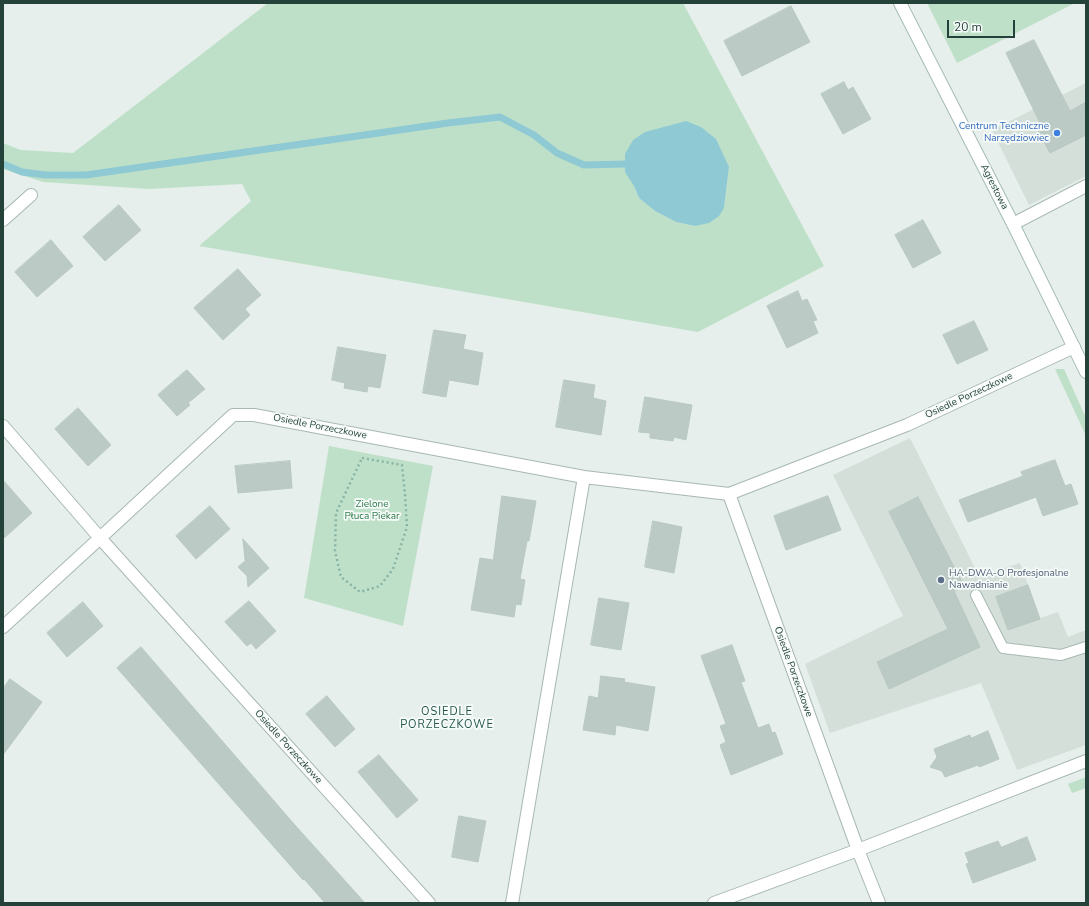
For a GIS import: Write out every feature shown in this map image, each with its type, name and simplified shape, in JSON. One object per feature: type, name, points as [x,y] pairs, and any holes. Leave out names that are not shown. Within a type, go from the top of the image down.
[{"type":"street","name":"Agrestowa","points":[[900,3],[1013,224],[1086,372]]},
{"type":"street","points":[[1013,224],[1086,186]]},
{"type":"street","points":[[3,220],[31,195]]},
{"type":"street","name":"Osiedle Porzeczkowe","points":[[3,627],[233,415],[254,415],[584,477],[729,494],[907,425],[1074,347]]},
{"type":"street","name":"Osiedle Porzeczkowe","points":[[3,426],[100,538],[429,903]]},
{"type":"street","points":[[512,903],[584,477]]},
{"type":"street","name":"Osiedle Porzeczkowe","points":[[729,494],[858,850],[879,903]]},
{"type":"street","points":[[714,903],[858,850],[1086,761]]},
{"type":"lane","points":[[976,595],[1003,648],[1061,655],[1086,647]]},
{"type":"path","points":[[362,458],[402,465],[407,527],[393,569],[380,586],[360,592],[341,577],[335,551],[336,513],[362,458]]},
{"type":"shaded area","points":[[1086,83],[1086,176],[1029,205],[992,130]]},
{"type":"shaded area","points":[[910,438],[979,576],[1020,563],[1040,618],[1058,612],[1068,637],[1086,630],[1086,745],[1017,770],[981,683],[830,733],[805,664],[903,616],[833,475]]},
{"type":"green space","points":[[268,3],[683,3],[824,266],[698,332],[199,246],[251,201],[242,184],[149,189],[43,182],[3,169],[3,143],[21,150],[73,153]],"holes":[[[729,167],[724,208],[695,226],[676,222],[655,211],[639,198],[634,186]]]},
{"type":"green space","points":[[927,3],[1075,3],[957,63]]},
{"type":"green space","points":[[1055,369],[1064,369],[1086,418],[1086,436]]},
{"type":"green space","name":"Zielone Płuca Piekar","points":[[329,446],[433,466],[403,626],[304,598]]},
{"type":"green space","points":[[1086,777],[1086,788],[1072,793],[1068,784]]},
{"type":"water","points":[[686,121],[701,127],[716,139],[729,167],[724,208],[719,216],[709,223],[695,226],[676,222],[655,211],[639,198],[634,186],[625,172],[625,154],[633,140],[645,132]]},
{"type":"building","points":[[791,6],[810,42],[742,76],[724,41]]},
{"type":"building","points":[[1034,40],[1070,111],[1086,102],[1086,135],[1050,153],[1037,128],[1041,125],[1006,53]]},
{"type":"building","points":[[844,82],[848,90],[853,87],[871,119],[843,134],[821,94]]},
{"type":"building","points":[[119,205],[141,230],[105,261],[83,237]]},
{"type":"building","points":[[923,220],[941,253],[913,268],[895,235]]},
{"type":"building","points":[[51,240],[73,266],[37,297],[15,272]]},
{"type":"building","points":[[238,269],[261,295],[245,309],[250,315],[223,340],[194,308]]},
{"type":"building","points":[[798,291],[802,301],[807,299],[817,320],[813,321],[818,333],[787,348],[767,306]]},
{"type":"building","points":[[974,321],[988,350],[957,364],[943,335]]},
{"type":"building","points":[[434,330],[466,335],[463,349],[483,353],[478,385],[449,380],[446,397],[423,393]]},
{"type":"building","points":[[338,347],[386,355],[380,388],[368,386],[367,392],[344,388],[345,383],[332,380]]},
{"type":"building","points":[[187,370],[205,389],[188,403],[190,405],[177,416],[158,395]]},
{"type":"building","points":[[564,380],[595,385],[593,398],[606,401],[601,435],[556,427]]},
{"type":"building","points":[[645,397],[692,405],[686,440],[674,437],[673,441],[650,438],[650,433],[639,432]]},
{"type":"building","points":[[78,408],[111,445],[88,466],[55,429]]},
{"type":"building","points":[[1055,460],[1065,486],[1071,484],[1078,504],[1043,516],[1036,497],[968,522],[959,500],[1023,476],[1021,472]]},
{"type":"building","points":[[290,461],[292,488],[238,493],[235,466]]},
{"type":"building","points":[[3,480],[32,513],[3,539]]},
{"type":"building","points":[[502,496],[536,501],[520,579],[525,580],[521,605],[516,604],[514,617],[471,610],[480,558],[493,560]]},
{"type":"building","points":[[828,496],[841,530],[786,550],[774,516]]},
{"type":"building","points":[[918,497],[964,586],[954,591],[980,647],[889,689],[877,662],[948,629],[889,512]]},
{"type":"building","points":[[210,506],[230,529],[196,559],[176,536]]},
{"type":"building","points":[[653,521],[682,527],[674,573],[645,567]]},
{"type":"building","points":[[243,539],[269,568],[248,587],[247,576],[238,567],[245,561]]},
{"type":"building","points":[[1028,585],[1040,619],[1008,630],[996,597]]},
{"type":"building","points":[[599,598],[629,603],[621,650],[591,645]]},
{"type":"building","points":[[249,601],[276,631],[256,649],[251,643],[247,646],[225,622]]},
{"type":"building","points":[[83,602],[103,626],[67,657],[47,633]]},
{"type":"building","points":[[732,645],[745,681],[741,682],[758,728],[769,724],[772,733],[775,732],[783,754],[731,775],[720,745],[726,742],[720,726],[726,724],[701,656]]},
{"type":"building","points":[[141,647],[294,824],[365,903],[325,903],[304,879],[303,880],[117,668]]},
{"type":"building","points":[[601,676],[625,679],[624,682],[655,687],[648,731],[616,725],[615,735],[583,730],[589,696],[598,698]]},
{"type":"building","points":[[10,679],[42,702],[3,755],[3,689]]},
{"type":"building","points":[[327,696],[355,729],[335,747],[306,714]]},
{"type":"building","points":[[988,731],[999,759],[979,767],[978,765],[945,777],[942,771],[930,767],[937,757],[934,749],[970,735],[971,738]]},
{"type":"building","points":[[379,755],[418,800],[397,818],[358,772]]},
{"type":"building","points":[[459,816],[486,821],[478,862],[452,857]]},
{"type":"building","points":[[1027,837],[1036,860],[973,883],[966,864],[969,863],[965,853],[998,841],[1001,847]]},
{"type":"waterway","points":[[3,164],[22,172],[46,175],[86,175],[448,123],[500,117],[534,135],[557,153],[584,165],[625,164]]},
{"type":"place","name":"Centrum Techniczne Narzędziowiec","points":[[1057,133]]},
{"type":"place","name":"HA-DWA-O Profesjonalne Nawadnianie","points":[[941,580]]},
{"type":"district","name":"OSIEDLE PORZECZKOWE","points":[[447,718]]}]
